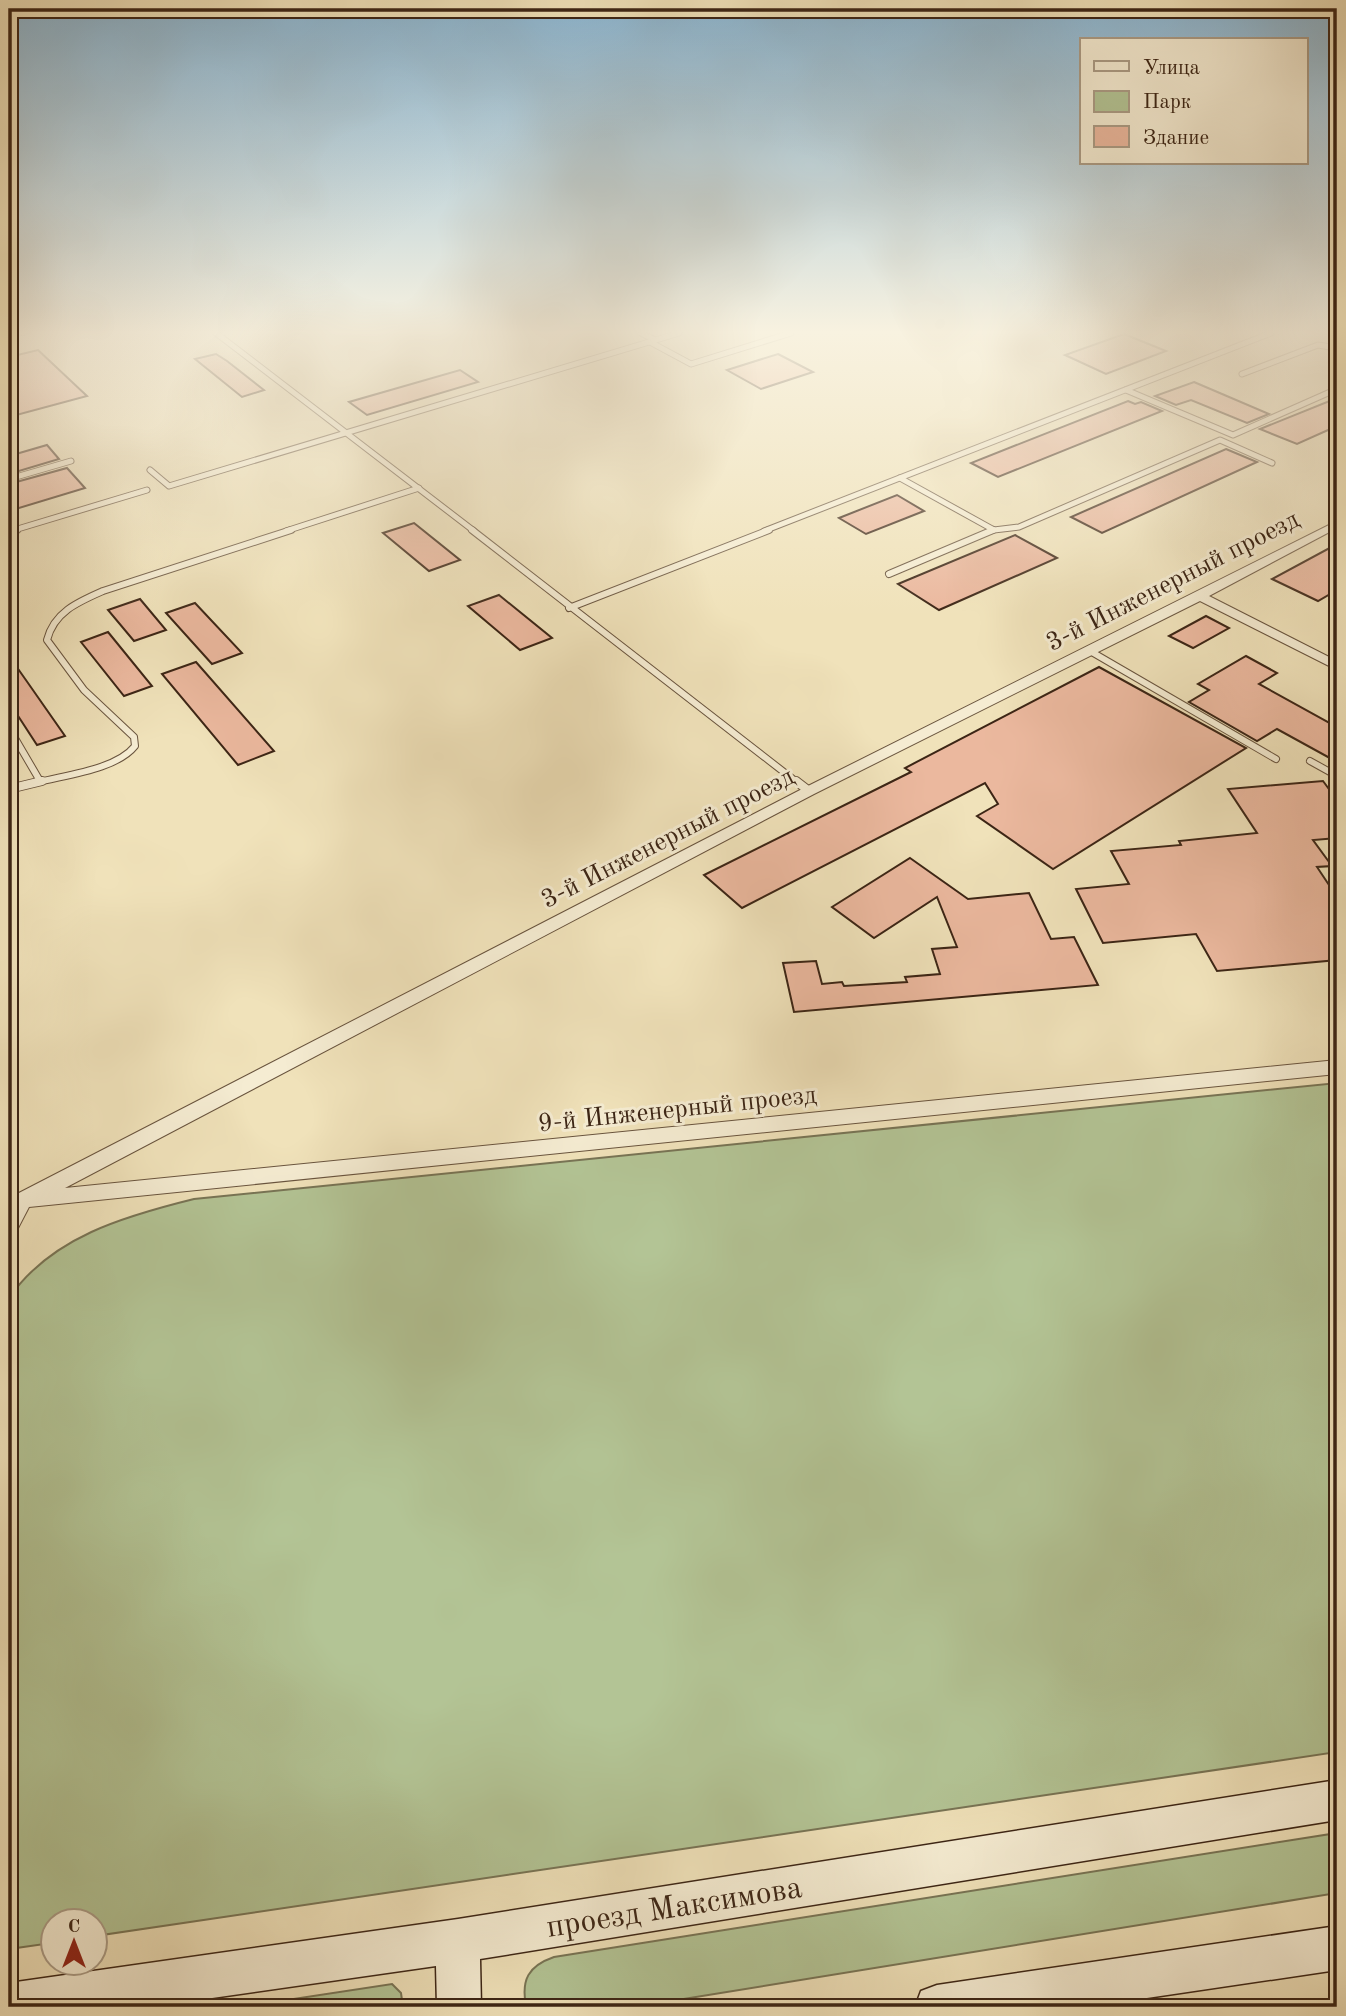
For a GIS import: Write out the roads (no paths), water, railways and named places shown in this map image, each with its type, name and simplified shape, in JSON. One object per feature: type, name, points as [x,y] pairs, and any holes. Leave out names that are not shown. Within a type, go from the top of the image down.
[{"type":"main road","name":"проезд Максимова","points":[[9,2004],[458,1941],[1337,1800]]},
{"type":"main road","points":[[458,1941],[458,2007]]},
{"type":"main road","points":[[937,2007],[1337,1948]]},
{"type":"street","name":"3-й Инженерный проезд","points":[[15,1194],[1200,596],[1337,524]]},
{"type":"street","points":[[1200,596],[1337,666]]},
{"type":"street","name":"9-й Инженерный проезд","points":[[15,1194],[1337,1067]]},
{"type":"street","points":[[9,1226],[15,1194]]},
{"type":"lane","points":[[341,427],[569,608],[809,791]]},
{"type":"lane","points":[[150,470],[169,486],[368,427]]},
{"type":"lane","points":[[569,608],[1031,427]]},
{"type":"lane","points":[[1214,427],[1233,435],[1251,427]]},
{"type":"lane","points":[[889,575],[994,530],[1019,527],[1220,440],[1272,463]]},
{"type":"lane","points":[[9,479],[71,461]]},
{"type":"lane","points":[[900,478],[994,530]]},
{"type":"lane","points":[[9,789],[112,763],[127,756],[135,746],[134,737],[84,690],[47,640],[54,620],[66,609],[103,592],[419,488]]},
{"type":"lane","points":[[9,532],[147,490]]},
{"type":"lane","points":[[1090,651],[1276,760]]},
{"type":"lane","points":[[9,728],[40,781]]},
{"type":"lane","points":[[1310,761],[1337,776]]}]
